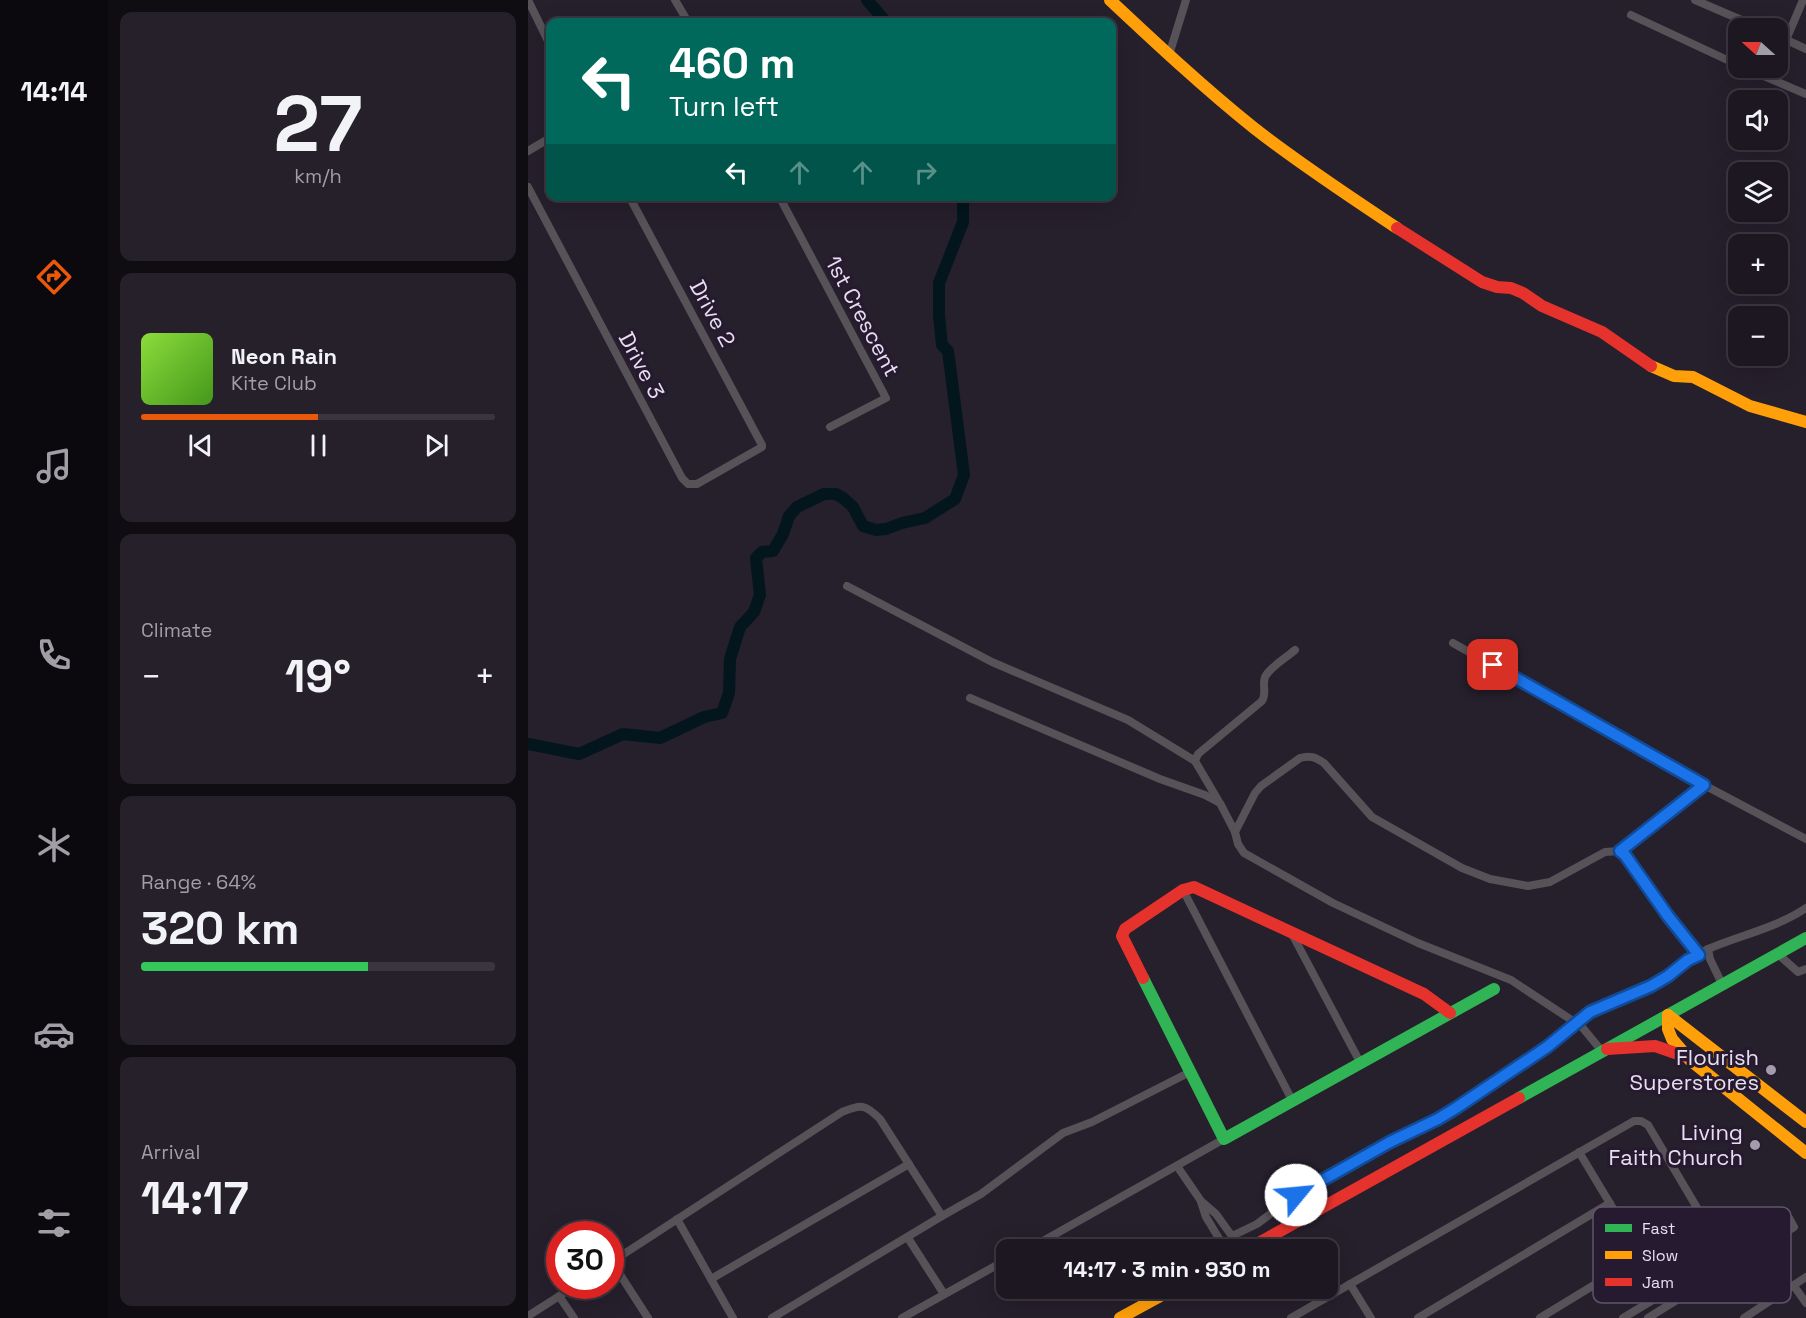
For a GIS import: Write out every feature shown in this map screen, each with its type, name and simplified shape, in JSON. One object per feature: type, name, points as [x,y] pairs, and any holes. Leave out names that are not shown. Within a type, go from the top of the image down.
[{"type":"street","points":[[528,0],[546,37]]},
{"type":"street","points":[[675,0],[686,18]]},
{"type":"street","points":[[1110,0],[1227,106],[1318,175],[1416,242],[1482,282],[1497,287],[1511,288],[1542,306],[1602,332],[1641,360],[1665,373],[1692,377],[1750,406],[1806,422]]},
{"type":"street","points":[[1169,55],[1186,0]]},
{"type":"street","points":[[1695,0],[1737,18]]},
{"type":"street","points":[[1788,27],[1803,0]]},
{"type":"street","points":[[1631,15],[1728,60]]},
{"type":"street","points":[[1788,41],[1806,49]]},
{"type":"street","points":[[1768,78],[1806,94]]},
{"type":"street","points":[[528,151],[546,140]]},
{"type":"street","name":"Drive 3","points":[[528,187],[685,482],[697,484],[762,447]]},
{"type":"street","name":"Drive 2","points":[[632,201],[762,447]]},
{"type":"street","name":"1st Crescent","points":[[782,201],[886,398],[830,427]]},
{"type":"street","points":[[847,586],[992,662],[1128,720],[1195,760],[1220,803],[1244,853],[1333,903],[1419,943],[1511,980],[1577,1024],[1602,1050]]},
{"type":"street","points":[[1453,643],[1704,785],[1806,839]]},
{"type":"street","points":[[1195,760],[1198,754],[1262,701],[1266,696],[1264,679],[1295,650]]},
{"type":"street","points":[[970,698],[1220,803]]},
{"type":"street","points":[[1235,832],[1261,786],[1300,758],[1316,757],[1372,817],[1462,868],[1490,879],[1528,886],[1550,882],[1605,852],[1620,851],[1704,785]]},
{"type":"street","points":[[1620,851],[1699,955]]},
{"type":"street","points":[[1224,1139],[1122,936],[1125,929],[1183,890],[1194,887],[1424,994],[1450,1013]]},
{"type":"street","points":[[1183,890],[1293,1102]]},
{"type":"street","points":[[1232,1236],[1257,1224],[1296,1195],[1456,1108],[1520,1066],[1590,1012],[1668,976],[1688,960],[1708,949],[1781,923],[1806,908]]},
{"type":"street","points":[[1291,932],[1361,1064]]},
{"type":"street","points":[[1264,1239],[1806,938]]},
{"type":"street","points":[[1708,949],[1710,959],[1722,984]]},
{"type":"street","points":[[1778,954],[1798,972],[1806,969]]},
{"type":"street","points":[[1047,1239],[1494,989]]},
{"type":"street","points":[[1671,1013],[1668,1029],[1672,1039],[1690,1060],[1806,1153]]},
{"type":"street","points":[[1671,1013],[1806,1113]]},
{"type":"street","points":[[1671,1013],[1760,1088],[1806,1122]]},
{"type":"street","points":[[1602,1050],[1649,1045],[1667,1048],[1690,1060]]},
{"type":"street","points":[[772,1318],[981,1194],[1063,1133],[1092,1122],[1190,1072]]},
{"type":"street","points":[[624,1254],[842,1112],[857,1106],[870,1109],[880,1119],[942,1216]]},
{"type":"street","points":[[1291,1318],[1634,1121],[1641,1121],[1648,1125],[1697,1207]]},
{"type":"street","points":[[1579,1152],[1612,1207]]},
{"type":"street","points":[[711,1279],[909,1164]]},
{"type":"street","points":[[1177,1166],[1201,1201],[1216,1214],[1235,1239]]},
{"type":"street","points":[[1201,1201],[1206,1217],[1219,1239]]},
{"type":"street","points":[[1603,1207],[1610,1203]]},
{"type":"street","points":[[1418,1318],[1593,1213]]},
{"type":"street","points":[[677,1219],[733,1318]]},
{"type":"street","points":[[908,1238],[945,1294]]},
{"type":"street","points":[[902,1318],[996,1266]]},
{"type":"street","points":[[1791,1288],[1806,1277]]},
{"type":"street","points":[[624,1282],[648,1318]]},
{"type":"street","points":[[1350,1284],[1371,1318]]},
{"type":"street","points":[[1540,1318],[1593,1286]]},
{"type":"street","points":[[1794,1286],[1806,1304]]},
{"type":"street","points":[[528,1316],[554,1299]]},
{"type":"street","points":[[561,1299],[574,1318]]},
{"type":"street","points":[[1120,1318],[1155,1299]]},
{"type":"street","points":[[1623,1318],[1647,1303]]},
{"type":"street","points":[[1648,1318],[1672,1303]]},
{"type":"street","points":[[1744,1318],[1767,1303]]},
{"type":"waterway","points":[[867,0],[883,18]]},
{"type":"waterway","points":[[528,744],[579,754],[623,734],[660,738],[704,717],[722,713],[729,693],[730,659],[740,627],[754,612],[760,595],[756,558],[762,552],[773,551],[783,534],[789,516],[797,507],[824,494],[836,494],[853,507],[863,526],[876,530],[925,518],[955,499],[964,475],[948,351],[942,345],[939,283],[963,222],[963,201]]},
{"type":"traffic: fast","points":[[1519,1098],[1806,938]]},
{"type":"traffic: fast","points":[[1143,978],[1224,1139],[1494,989]]},
{"type":"traffic: slow","points":[[1110,0],[1199,82],[1254,128],[1397,228]]},
{"type":"traffic: slow","points":[[1651,366],[1674,376],[1693,377],[1750,406],[1806,422]]},
{"type":"traffic: slow","points":[[1668,1015],[1668,1029],[1672,1039],[1690,1060],[1806,1153]]},
{"type":"traffic: slow","points":[[1668,1015],[1806,1122]]},
{"type":"traffic: slow","points":[[1120,1318],[1155,1299]]},
{"type":"traffic: jam","points":[[1397,228],[1482,282],[1497,287],[1511,288],[1542,306],[1602,332],[1651,366]]},
{"type":"traffic: jam","points":[[1143,978],[1122,936],[1125,929],[1183,890],[1194,887],[1424,994],[1450,1013]]},
{"type":"traffic: jam","points":[[1607,1049],[1655,1046],[1684,1056]]},
{"type":"traffic: jam","points":[[1266,1239],[1519,1098]]},
{"type":"place","name":"Flourish Superstores","points":[[1771,1070]]},
{"type":"place","name":"Living Faith Church","points":[[1755,1145]]},
{"type":"route","points":[[1296,1195],[1321,1183],[1390,1142],[1438,1119],[1547,1047],[1590,1012],[1651,986],[1699,955],[1620,851],[1704,785],[1493,665]]}]
